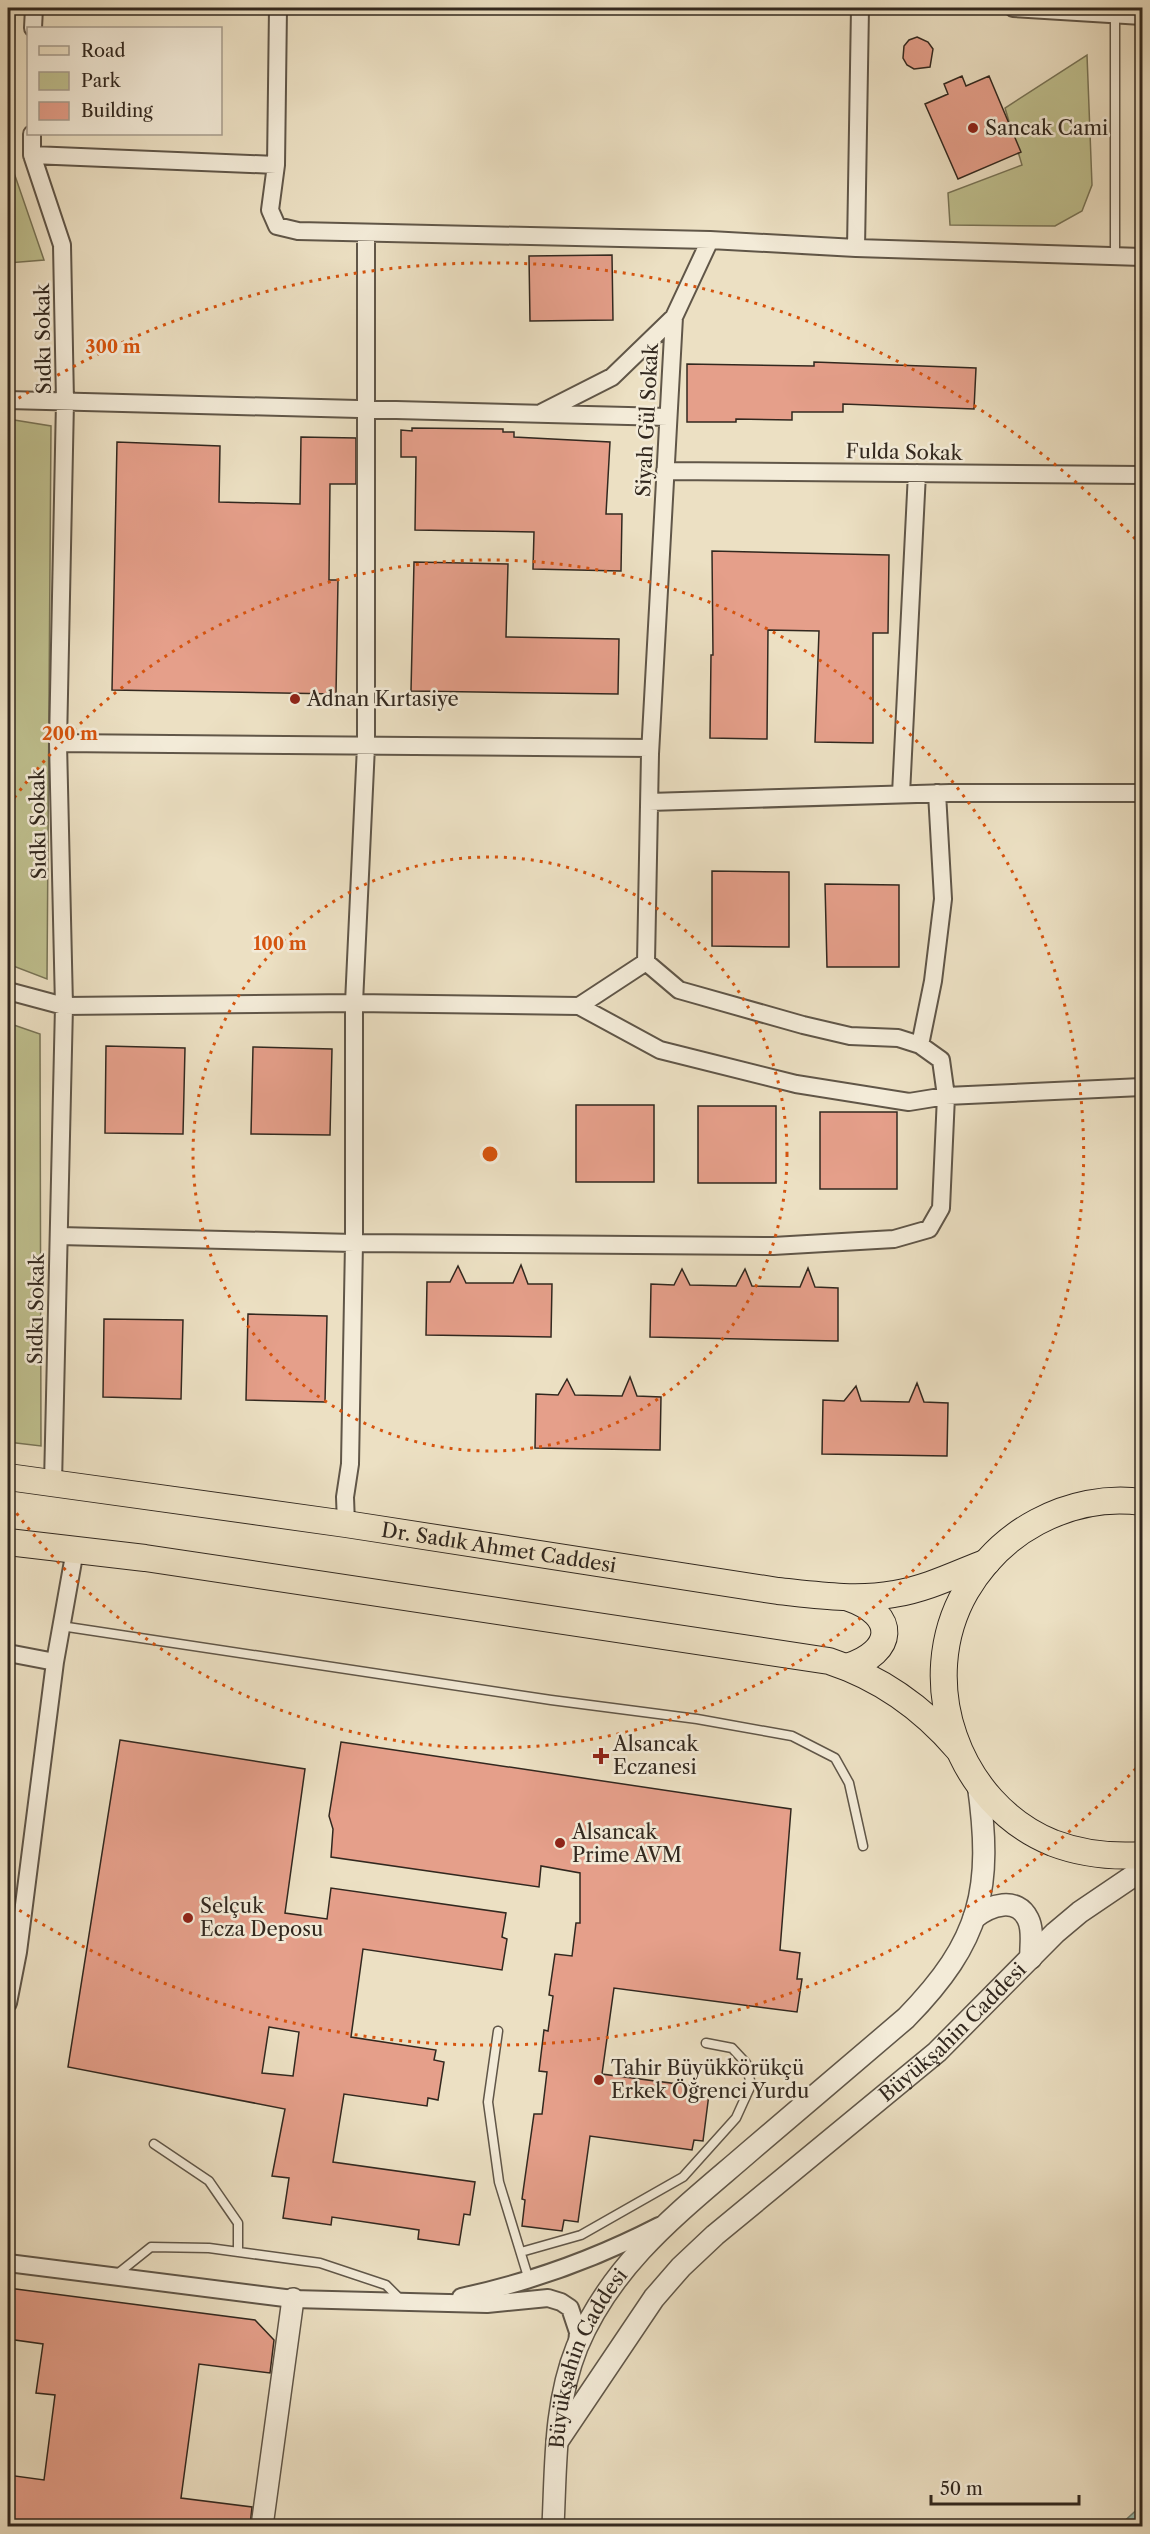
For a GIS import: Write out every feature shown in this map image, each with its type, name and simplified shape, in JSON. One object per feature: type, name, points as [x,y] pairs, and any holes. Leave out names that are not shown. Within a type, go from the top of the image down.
[{"type":"main road","name":"Dr. Sadık Ahmet Caddesi","points":[[8,1477],[346,1524],[778,1591],[849,1598],[893,1594],[926,1587],[987,1562]]},
{"type":"main road","points":[[1143,1502],[1102,1502],[1065,1510],[1014,1536],[987,1562],[958,1607],[946,1645],[944,1671],[944,1698],[949,1724],[958,1749],[978,1783],[990,1798],[1018,1823],[1051,1842],[1106,1856],[1143,1855]]},
{"type":"main road","points":[[8,1542],[791,1654],[847,1667],[889,1687],[933,1721],[958,1749]]},
{"type":"main road","points":[[847,1667],[872,1656],[880,1648],[884,1636],[883,1621],[876,1611],[865,1603],[849,1598]]},
{"type":"street","points":[[33,27],[34,8]]},
{"type":"street","points":[[278,8],[276,165],[270,210],[278,226],[298,231],[710,240],[856,248],[1143,257]]},
{"type":"street","points":[[856,248],[860,8]]},
{"type":"street","points":[[1013,8],[1115,11],[1143,16]]},
{"type":"street","name":"Sıdkı Sokak","points":[[32,135],[32,156],[62,245],[65,401],[58,743],[64,1006],[53,1483]]},
{"type":"street","points":[[32,156],[276,165]]},
{"type":"street","points":[[346,1524],[345,1497],[350,1464],[354,1243],[354,1003],[366,746],[366,233]]},
{"type":"street","name":"Siyah Gül Sokak","points":[[646,962],[650,748],[674,317],[710,240]]},
{"type":"street","points":[[539,413],[612,377],[674,317]]},
{"type":"street","points":[[8,400],[668,417]]},
{"type":"street","name":"Fulda Sokak","points":[[665,471],[1143,475]]},
{"type":"street","points":[[901,795],[917,473]]},
{"type":"street","points":[[58,743],[650,748]]},
{"type":"street","points":[[649,802],[937,794],[1143,793]]},
{"type":"street","points":[[920,1045],[933,981],[943,899],[937,794]]},
{"type":"street","points":[[59,1236],[354,1243],[773,1246],[894,1239],[929,1229],[941,1208],[946,1096],[941,1060],[920,1045],[898,1038],[850,1036],[679,990],[646,962],[579,1006]]},
{"type":"street","points":[[8,991],[64,1006],[354,1003],[579,1006],[660,1050],[785,1081],[909,1102],[946,1096],[1143,1087]]},
{"type":"street","points":[[8,2003],[13,1952],[55,1662],[75,1550]]},
{"type":"street","points":[[8,1653],[55,1662]]},
{"type":"street","name":"Büyükşahin Caddesi","points":[[557,2443],[559,2412],[577,2347],[605,2295],[625,2265],[669,2221],[906,2018],[948,1970],[963,1945],[982,1891],[986,1854],[978,1783]]},
{"type":"street","name":"Büyükşahin Caddesi","points":[[557,2443],[654,2298],[681,2267],[715,2235],[937,2052],[1055,1933],[1080,1912],[1143,1870]]},
{"type":"street","points":[[974,1918],[984,1909],[996,1905],[1009,1905],[1020,1910],[1029,1920],[1031,1958]]},
{"type":"street","points":[[439,2302],[529,2280],[591,2259],[669,2221]]},
{"type":"street","points":[[8,2263],[293,2299],[487,2304],[548,2298],[570,2308],[575,2319],[577,2347]]},
{"type":"street","points":[[262,2526],[293,2299]]},
{"type":"street","points":[[553,2526],[557,2443]]},
{"type":"lane","points":[[1115,11],[1115,256]]},
{"type":"lane","points":[[62,1626],[550,1700],[697,1719],[792,1736],[835,1758],[849,1783],[863,1846]]},
{"type":"lane","points":[[498,2031],[488,2102],[499,2182],[529,2280]]},
{"type":"lane","points":[[521,2252],[581,2235],[683,2177],[736,2118],[751,2085],[746,2062],[732,2048],[706,2043]]},
{"type":"lane","points":[[154,2144],[209,2181],[238,2223],[238,2252]]},
{"type":"lane","points":[[114,2277],[151,2247],[208,2248],[320,2263],[386,2285],[402,2301]]},
{"type":"green space","points":[[8,8],[15,8],[12,167],[44,260],[8,263]]},
{"type":"green space","points":[[1087,55],[1092,185],[1082,211],[1055,226],[950,225],[948,193],[1022,165],[1005,108]]},
{"type":"green space","points":[[8,419],[51,426],[47,979],[8,964]]},
{"type":"green space","points":[[8,1023],[40,1034],[41,1446],[8,1442]]},
{"type":"shaded area","points":[[1142,2505],[1142,2526],[1119,2526]]},
{"type":"building","points":[[917,37],[928,42],[933,49],[930,67],[914,69],[907,65],[903,58],[904,46],[909,40]]},
{"type":"building","name":"Sancak Cami","points":[[962,76],[966,86],[989,76],[1021,152],[958,179],[925,104],[948,94],[944,84]]},
{"type":"building","points":[[612,255],[613,320],[530,321],[529,256]]},
{"type":"building","points":[[814,362],[976,368],[974,409],[843,404],[843,412],[792,412],[792,420],[736,419],[736,422],[687,422],[687,364],[814,366]]},
{"type":"building","points":[[412,428],[503,429],[503,432],[514,432],[514,437],[610,442],[606,514],[622,514],[621,571],[533,569],[534,532],[415,530],[416,457],[401,457],[401,430],[412,431]]},
{"type":"building","points":[[301,437],[356,438],[356,484],[330,484],[329,580],[338,580],[336,694],[112,690],[117,442],[220,446],[219,502],[300,504]]},
{"type":"building","points":[[712,551],[889,555],[888,633],[873,633],[873,743],[815,742],[819,631],[768,630],[767,739],[710,738],[711,655],[713,655]]},
{"type":"building","points":[[414,562],[508,564],[506,637],[619,639],[618,694],[411,691]]},
{"type":"building","points":[[712,871],[789,872],[789,947],[712,946]]},
{"type":"building","points":[[825,884],[899,885],[899,967],[827,967]]},
{"type":"building","points":[[106,1046],[185,1048],[183,1134],[105,1133]]},
{"type":"building","points":[[253,1047],[332,1049],[330,1135],[251,1134]]},
{"type":"building","points":[[576,1105],[654,1105],[654,1182],[576,1182]]},
{"type":"building","points":[[698,1106],[776,1106],[776,1183],[698,1183]]},
{"type":"building","points":[[820,1112],[897,1112],[897,1189],[820,1189]]},
{"type":"building","points":[[521,1265],[528,1284],[552,1284],[551,1337],[426,1335],[427,1282],[450,1282],[458,1266],[466,1283],[513,1283]]},
{"type":"building","points":[[808,1268],[815,1287],[838,1288],[838,1341],[650,1337],[651,1284],[674,1285],[682,1269],[690,1285],[736,1286],[745,1269],[752,1286],[800,1287]]},
{"type":"building","points":[[248,1314],[327,1316],[325,1402],[246,1400]]},
{"type":"building","points":[[104,1319],[183,1320],[181,1399],[103,1397]]},
{"type":"building","points":[[630,1377],[637,1396],[661,1397],[660,1450],[535,1448],[536,1394],[558,1395],[567,1379],[575,1395],[622,1396]]},
{"type":"building","points":[[917,1383],[924,1402],[948,1403],[947,1456],[822,1454],[823,1400],[844,1401],[856,1386],[861,1401],[909,1402]]},
{"type":"building","points":[[120,1740],[305,1769],[285,1913],[327,1919],[331,1888],[506,1913],[502,1937],[507,1939],[502,1970],[363,1949],[351,2037],[436,2050],[434,2060],[444,2062],[438,2100],[428,2098],[427,2106],[344,2094],[333,2162],[475,2182],[470,2215],[464,2214],[459,2245],[418,2239],[419,2230],[332,2217],[331,2225],[283,2218],[289,2178],[272,2176],[285,2109],[68,2067]],"holes":[[[269,2027],[299,2032],[293,2076],[262,2073]]]},
{"type":"building","points":[[341,1742],[791,1809],[780,1950],[800,1953],[797,1979],[802,1979],[797,2012],[614,1988],[602,2074],[701,2087],[700,2093],[709,2094],[703,2141],[694,2140],[692,2150],[590,2136],[578,2222],[564,2220],[562,2231],[522,2226],[525,2200],[522,2199],[534,2114],[542,2114],[547,2072],[539,2071],[544,2030],[548,2031],[553,1996],[549,1995],[555,1954],[572,1956],[576,1923],[580,1923],[580,1873],[541,1866],[539,1887],[331,1857],[333,1829],[329,1816]]},
{"type":"building","points":[[8,2288],[255,2320],[274,2340],[270,2373],[199,2364],[181,2498],[252,2507],[250,2526],[8,2526],[8,2475],[44,2480],[55,2395],[36,2393],[43,2344],[8,2339]]},
{"type":"place","name":"Sancak Cami","points":[[973,128]]},
{"type":"place","name":"Adnan Kırtasiye","points":[[295,699]]},
{"type":"place","name":"Alsancak Eczanesi","points":[[601,1756]]},
{"type":"place","name":"Alsancak Prime AVM","points":[[560,1843]]},
{"type":"place","name":"Selçuk Ecza Deposu","points":[[188,1918]]},
{"type":"place","name":"Tahir Büyükkörükçü Erkek Öğrenci Yurdu","points":[[599,2080]]}]
